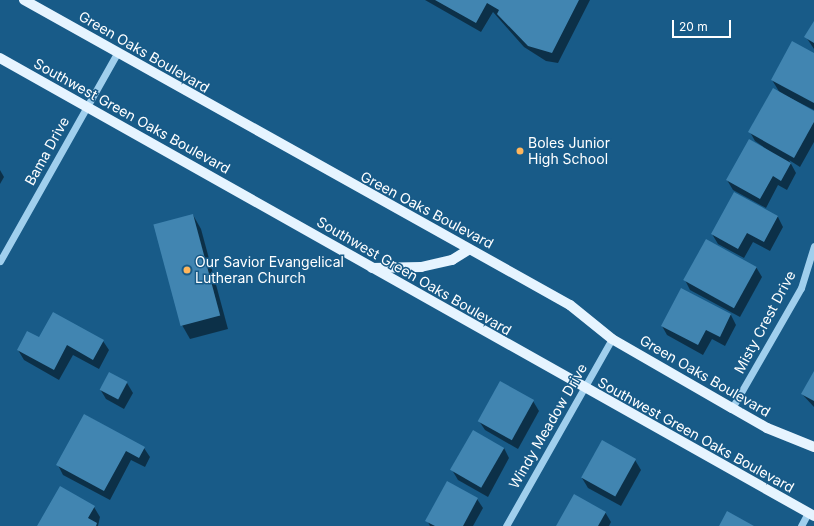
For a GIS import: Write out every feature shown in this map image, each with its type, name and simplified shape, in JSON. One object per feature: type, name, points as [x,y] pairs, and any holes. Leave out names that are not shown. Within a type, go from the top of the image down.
[{"type":"main road","name":"Green Oaks Boulevard","points":[[24,0],[468,250],[570,305],[612,339],[767,428],[814,447]]},
{"type":"main road","name":"Southwest Green Oaks Boulevard","points":[[0,58],[584,389],[811,514]]},
{"type":"main road","points":[[372,268],[421,267],[452,260],[468,250]]},
{"type":"street","name":"Bama Drive","points":[[0,261],[117,53]]},
{"type":"street","name":"Misty Crest Drive","points":[[732,408],[801,288],[814,246]]},
{"type":"street","name":"Windy Meadow Drive","points":[[506,526],[612,339]]},
{"type":"street","points":[[801,526],[811,514]]},
{"type":"building","points":[[435,0],[579,0],[552,53],[528,46],[497,14],[499,10],[487,3],[476,23]]},
{"type":"building","points":[[814,21],[814,43],[804,37]]},
{"type":"building","points":[[792,41],[814,53],[814,103],[771,80]]},
{"type":"building","points":[[773,88],[814,111],[814,122],[794,158],[748,132]]},
{"type":"building","points":[[749,139],[791,163],[781,181],[773,176],[760,199],[726,180]]},
{"type":"building","points":[[734,192],[778,216],[764,242],[747,233],[738,249],[711,234]]},
{"type":"building","name":"Our Savior Evangelical Lutheran Church","points":[[193,214],[220,315],[181,326],[153,225]]},
{"type":"building","points":[[706,239],[757,267],[734,308],[683,280]]},
{"type":"building","points":[[681,288],[731,314],[720,337],[706,330],[698,345],[661,326]]},
{"type":"building","points":[[53,312],[104,340],[93,360],[67,345],[54,370],[17,350],[27,331],[39,337]]},
{"type":"building","points":[[814,371],[814,401],[801,394]]},
{"type":"building","points":[[109,372],[128,382],[118,400],[100,390]]},
{"type":"building","points":[[500,381],[534,400],[512,440],[478,421]]},
{"type":"building","points":[[84,414],[145,447],[139,458],[126,451],[104,491],[56,465]]},
{"type":"building","points":[[473,430],[504,448],[481,488],[450,470]]},
{"type":"building","points":[[602,440],[636,459],[615,497],[581,478]]},
{"type":"building","points":[[447,481],[478,498],[463,526],[435,526],[425,521]]},
{"type":"building","points":[[60,486],[95,506],[88,518],[97,523],[96,526],[37,526]]},
{"type":"building","points":[[574,494],[606,512],[598,526],[556,526]]},
{"type":"building","points":[[727,511],[754,526],[719,526]]},
{"type":"place","name":"Boles Junior High School","points":[[520,151]]},
{"type":"place","name":"Our Savior Evangelical Lutheran Church","points":[[187,270]]}]
